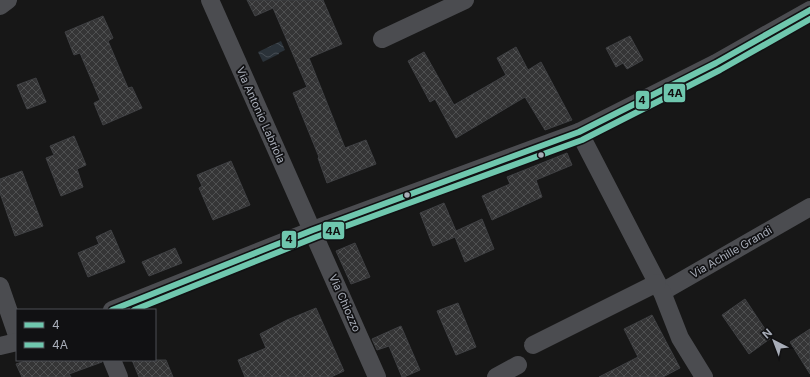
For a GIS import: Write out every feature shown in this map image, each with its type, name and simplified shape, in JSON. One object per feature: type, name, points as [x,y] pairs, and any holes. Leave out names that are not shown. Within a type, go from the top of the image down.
[{"type":"street","points":[[0,6],[8,0]]},
{"type":"street","name":"Via Antonio Labriola","points":[[210,0],[313,230]]},
{"type":"street","points":[[382,39],[465,0]]},
{"type":"street","points":[[115,309],[313,230],[579,132],[716,63],[810,10]]},
{"type":"street","points":[[579,132],[659,287],[680,338],[704,377]]},
{"type":"street","name":"Via Achille Grandi","points":[[533,345],[659,287],[810,207]]},
{"type":"street","name":"Via Chiozzo","points":[[313,230],[377,377]]},
{"type":"street","points":[[0,286],[16,332]]},
{"type":"street","points":[[0,346],[16,342]]},
{"type":"street","points":[[112,361],[119,377]]},
{"type":"street","points":[[496,377],[518,365]]},
{"type":"water","points":[[281,41],[285,50],[263,62],[258,52]]},
{"type":"building","points":[[247,0],[323,0],[342,44],[309,58],[345,148],[366,140],[376,164],[327,183],[318,158],[319,157],[293,93],[307,87],[273,8],[255,16]]},
{"type":"building","points":[[103,16],[113,38],[108,41],[128,88],[132,87],[142,108],[103,125],[94,103],[100,100],[80,53],[74,55],[65,32]]},
{"type":"building","points":[[630,36],[643,60],[627,69],[623,63],[616,67],[606,48]]},
{"type":"building","points":[[516,47],[528,70],[541,62],[572,120],[545,130],[525,97],[456,138],[435,99],[430,102],[408,61],[424,52],[454,105],[506,75],[497,58]]},
{"type":"building","points":[[36,78],[46,102],[27,109],[17,85]]},
{"type":"building","points":[[74,136],[86,165],[77,169],[83,187],[61,196],[46,158],[54,155],[50,146]]},
{"type":"building","points":[[567,153],[572,165],[536,180],[542,197],[492,220],[482,196],[510,184],[507,177]]},
{"type":"building","points":[[231,161],[250,205],[213,220],[199,188],[202,186],[197,175]]},
{"type":"building","points":[[22,171],[43,226],[15,236],[0,193],[0,179]]},
{"type":"building","points":[[444,203],[456,231],[482,219],[494,249],[465,262],[455,237],[433,246],[420,213]]},
{"type":"building","points":[[111,230],[125,262],[88,277],[78,253],[99,244],[96,237]]},
{"type":"building","points":[[355,243],[370,277],[351,284],[336,251]]},
{"type":"building","points":[[175,248],[182,263],[149,276],[142,262]]},
{"type":"building","points":[[745,299],[771,338],[749,354],[722,315]]},
{"type":"building","points":[[458,303],[476,347],[456,355],[437,311]]},
{"type":"building","points":[[316,308],[344,371],[331,377],[245,377],[238,360],[266,348],[260,334],[287,320]]},
{"type":"building","points":[[652,315],[680,368],[663,377],[599,377],[638,357],[624,329]]},
{"type":"building","points":[[401,326],[420,370],[404,377],[402,377],[389,346],[377,350],[372,339]]},
{"type":"building","points":[[810,329],[810,374],[790,342]]},
{"type":"building","points":[[166,360],[173,377],[139,377],[132,361]]},
{"type":"building","points":[[25,361],[102,361],[69,374],[71,377],[22,377],[16,364]]},
{"type":"transit line","name":"4","points":[[115,309],[313,230],[579,132],[716,63],[810,10]]},
{"type":"transit line","name":"4A","points":[[136,309],[316,237],[582,140],[720,70],[810,19]]}]
